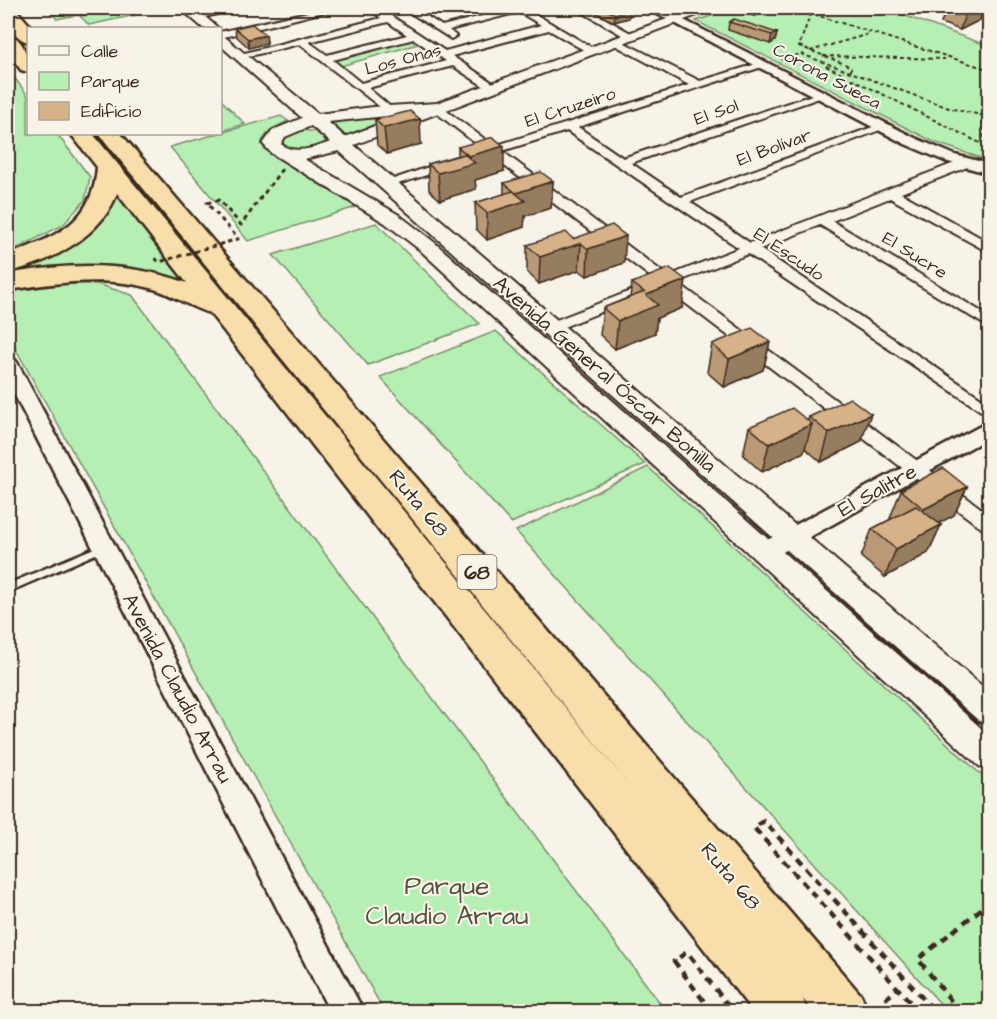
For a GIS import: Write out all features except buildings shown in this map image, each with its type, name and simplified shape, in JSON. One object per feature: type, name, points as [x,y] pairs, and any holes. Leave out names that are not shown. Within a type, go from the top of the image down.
[{"type":"highway","points":[[8,11],[27,35]]},
{"type":"highway","points":[[8,40],[27,65]]},
{"type":"highway","name":"Ruta 68","points":[[84,135],[109,150],[844,1011]]},
{"type":"highway","points":[[13,263],[65,239],[92,218],[106,196],[109,150]]},
{"type":"highway","name":"Ruta 68","points":[[109,150],[226,313],[784,1011]]},
{"type":"highway","points":[[8,282],[73,273],[129,275],[170,284],[226,313]]},
{"type":"main road","points":[[172,8],[209,27]]},
{"type":"main road","points":[[436,108],[308,121],[279,132],[273,139],[273,146],[290,157],[342,143],[709,8]]},
{"type":"main road","name":"Avenida General Óscar Bonilla","points":[[222,38],[308,121]]},
{"type":"main road","name":"Avenida General Óscar Bonilla","points":[[222,53],[308,121],[342,143],[990,712]]},
{"type":"main road","name":"Avenida General Óscar Bonilla","points":[[290,157],[386,215],[421,241],[990,756]]},
{"type":"street","points":[[193,17],[236,8]]},
{"type":"street","points":[[222,36],[335,8]]},
{"type":"street","points":[[373,8],[492,87]]},
{"type":"street","points":[[411,10],[433,8]]},
{"type":"street","points":[[441,29],[520,8],[591,50]]},
{"type":"street","points":[[580,8],[632,36]]},
{"type":"street","name":"Corona Sueca","points":[[652,8],[678,19],[922,147],[990,169]]},
{"type":"street","points":[[963,8],[990,17]]},
{"type":"street","points":[[411,10],[469,48]]},
{"type":"street","points":[[242,55],[390,19]]},
{"type":"street","name":"Los Onas","points":[[443,55],[550,26]]},
{"type":"street","points":[[325,59],[415,36]]},
{"type":"street","points":[[301,40],[389,111]]},
{"type":"street","points":[[615,41],[698,85]]},
{"type":"street","name":"Los Onas","points":[[359,87],[454,62]]},
{"type":"street","name":"El Cruzeiro","points":[[388,183],[763,65]]},
{"type":"street","name":"El Sol","points":[[622,162],[822,95]]},
{"type":"street","points":[[436,108],[990,525]]},
{"type":"street","name":"El Escudo","points":[[568,126],[990,412]]},
{"type":"street","name":"El Bolívar","points":[[679,202],[882,127]]},
{"type":"street","points":[[551,327],[966,163]]},
{"type":"street","points":[[889,192],[990,249]]},
{"type":"street","name":"El Sucre","points":[[821,219],[990,324]]},
{"type":"street","name":"Avenida Claudio Arrau","points":[[8,364],[348,1011]]},
{"type":"street","name":"El Salitre","points":[[764,552],[990,428]]},
{"type":"lane","points":[[8,588],[104,547]]},
{"type":"path","points":[[794,8],[870,34],[990,70]]},
{"type":"path","points":[[811,14],[799,46],[851,68],[851,73]]},
{"type":"path","points":[[763,65],[870,34]]},
{"type":"path","points":[[801,54],[990,148]]},
{"type":"path","points":[[823,56],[952,59]]},
{"type":"path","points":[[809,58],[949,108],[990,117]]},
{"type":"path","points":[[984,145],[983,116],[990,93]]},
{"type":"path","points":[[155,258],[159,262],[238,239],[207,203],[219,200],[241,225],[290,157]]},
{"type":"path","points":[[920,1011],[754,828],[764,821],[935,1011]]},
{"type":"path","points":[[960,1011],[918,959],[990,902]]},
{"type":"path","points":[[712,1011],[674,961],[687,952],[732,1011]]},
{"type":"path","points":[[870,1011],[899,988]]},
{"type":"green space","points":[[46,8],[112,8],[57,19]]},
{"type":"green space","points":[[119,8],[134,8],[140,14],[89,25],[80,16]]},
{"type":"green space","points":[[734,8],[884,8],[989,46],[989,161],[934,142],[696,21]]},
{"type":"green space","points":[[410,39],[418,44],[341,66],[333,60]]},
{"type":"green space","points":[[8,69],[27,95],[27,135],[58,135],[90,177],[85,200],[63,225],[8,253]]},
{"type":"green space","points":[[222,101],[245,124],[222,131]]},
{"type":"green space","points":[[404,113],[348,138],[328,119]]},
{"type":"green space","points":[[281,116],[288,121],[270,130],[262,141],[264,149],[356,207],[248,241],[170,147],[213,135],[222,135],[222,132]]},
{"type":"green space","points":[[300,130],[319,132],[325,138],[325,142],[310,150],[292,149],[282,144],[284,137]]},
{"type":"green space","points":[[116,194],[184,282],[141,270],[96,267],[30,274],[8,279],[8,270],[40,256]]},
{"type":"green space","points":[[376,223],[479,324],[368,365],[273,255]]},
{"type":"green space","name":"Parque Claudio Arrau","points":[[46,284],[97,284],[132,295],[666,1011],[384,1011],[8,335],[8,293]]},
{"type":"green space","points":[[496,331],[645,464],[511,523],[380,377]]},
{"type":"green space","points":[[648,467],[989,782],[989,1011],[947,1011],[516,531]]}]
